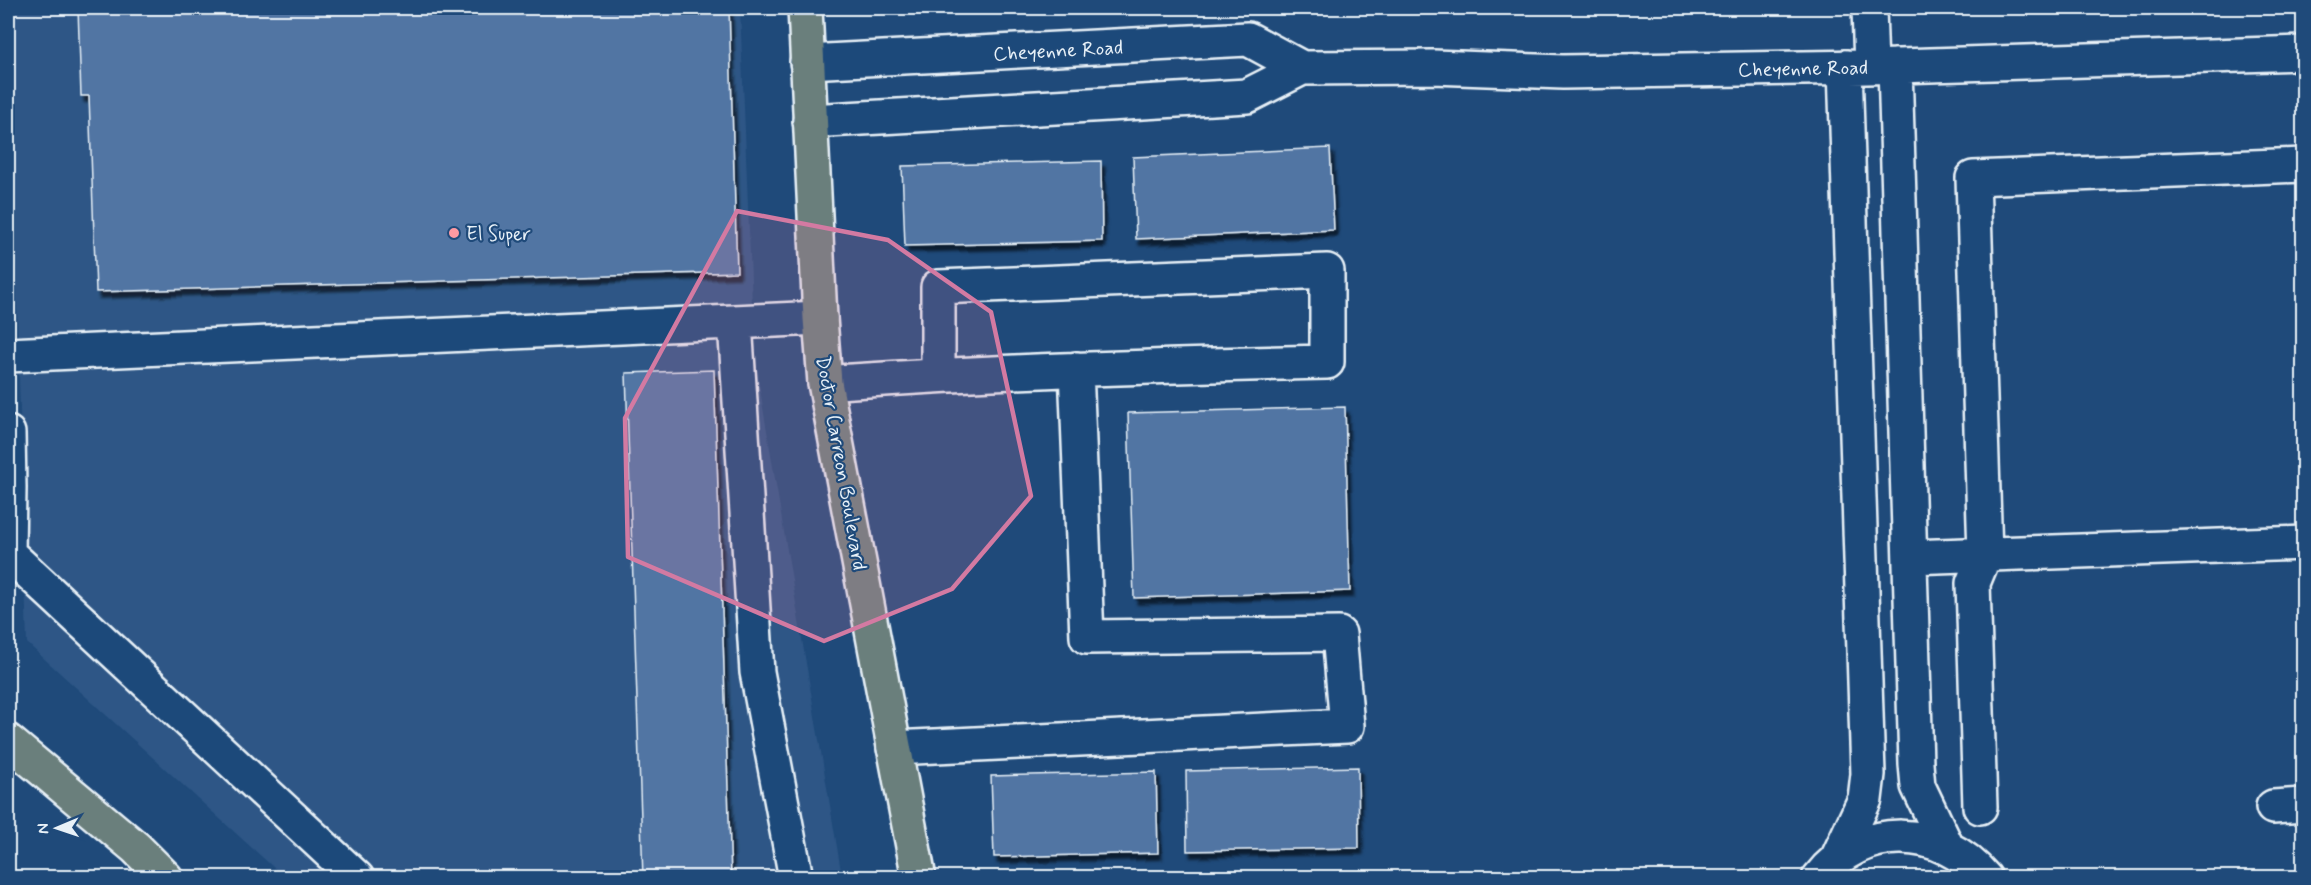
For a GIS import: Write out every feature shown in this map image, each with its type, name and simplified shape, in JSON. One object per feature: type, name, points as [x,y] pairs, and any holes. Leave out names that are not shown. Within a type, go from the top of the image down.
[{"type":"main road","name":"Doctor Carreon Boulevard","points":[[805,8],[825,383],[919,878]]},
{"type":"main road","points":[[10,749],[136,848],[166,878]]},
{"type":"street","points":[[1828,868],[1865,800],[1868,774],[1858,469],[1870,66],[1869,8]]},
{"type":"street","name":"Cheyenne Road","points":[[807,62],[1248,39],[1302,68]]},
{"type":"street","name":"Cheyenne Road","points":[[810,121],[1247,96],[1302,68],[1433,67],[1563,72],[1870,66],[2304,53]]},
{"type":"street","points":[[1870,66],[1907,467],[1918,786],[1947,847]]},
{"type":"street","points":[[1980,807],[1973,583],[1985,554],[1973,178],[2304,165]]},
{"type":"street","points":[[825,383],[1076,369],[1327,362],[1326,271],[938,287],[938,375]]},
{"type":"street","points":[[8,355],[820,318]]},
{"type":"street","points":[[735,322],[757,672],[796,878]]},
{"type":"street","points":[[894,748],[1347,726],[1339,634],[1087,637],[1076,369]]},
{"type":"street","points":[[8,433],[8,554],[357,878]]},
{"type":"street","points":[[1858,469],[1907,467]]},
{"type":"street","points":[[1910,557],[2304,543]]},
{"type":"street","points":[[1828,868],[1856,847],[1888,838],[1918,838],[1947,847],[1968,860],[1985,878]]},
{"type":"highlighted area","points":[[737,211],[888,240],[991,312],[1031,496],[952,589],[824,641],[628,557],[625,418]]},
{"type":"shaded area","points":[[8,8],[740,8],[754,354],[842,877],[284,877],[27,643]]},
{"type":"building","points":[[78,8],[729,8],[737,272],[96,292],[89,96],[81,96]]},
{"type":"building","points":[[1330,148],[1334,230],[1136,239],[1133,157]]},
{"type":"building","points":[[1101,161],[1102,241],[905,246],[902,166]]},
{"type":"building","points":[[714,370],[731,878],[643,878],[626,373]]},
{"type":"building","points":[[1345,407],[1350,591],[1134,598],[1128,413]]},
{"type":"building","points":[[1358,767],[1359,848],[1187,851],[1186,771]]},
{"type":"building","points":[[1156,772],[1158,853],[994,857],[991,776]]},
{"type":"place","name":"El Super","points":[[454,233]]}]
